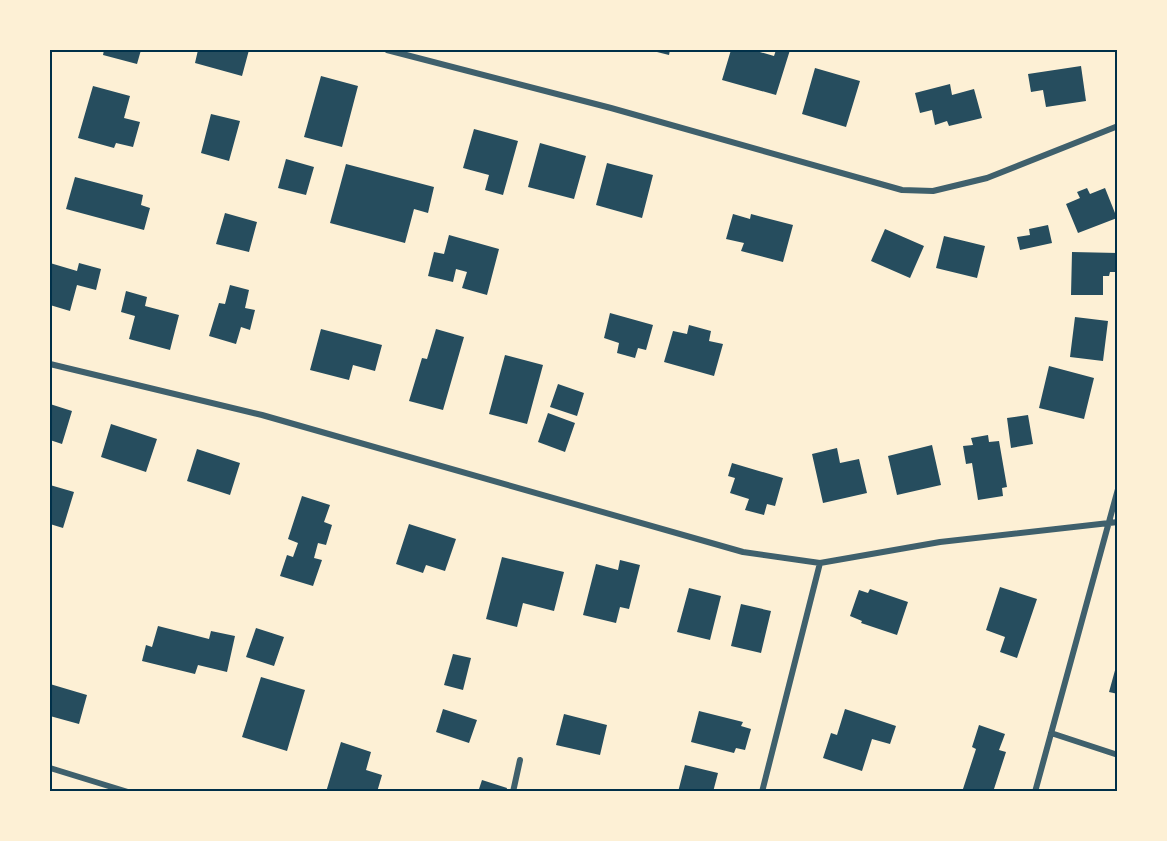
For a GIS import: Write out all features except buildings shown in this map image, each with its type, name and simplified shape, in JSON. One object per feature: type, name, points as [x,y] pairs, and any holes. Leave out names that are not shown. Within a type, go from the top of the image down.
[{"type":"street","points":[[387,50],[611,108],[902,190],[933,191],[987,178],[1118,126]]},
{"type":"street","points":[[50,364],[262,415],[743,552],[820,563],[940,542],[1118,522]]},
{"type":"street","points":[[1035,792],[1118,489]]},
{"type":"street","points":[[762,792],[820,563]]},
{"type":"street","points":[[1051,733],[1118,755]]},
{"type":"street","points":[[513,792],[520,760]]},
{"type":"street","points":[[50,768],[128,792]]}]
